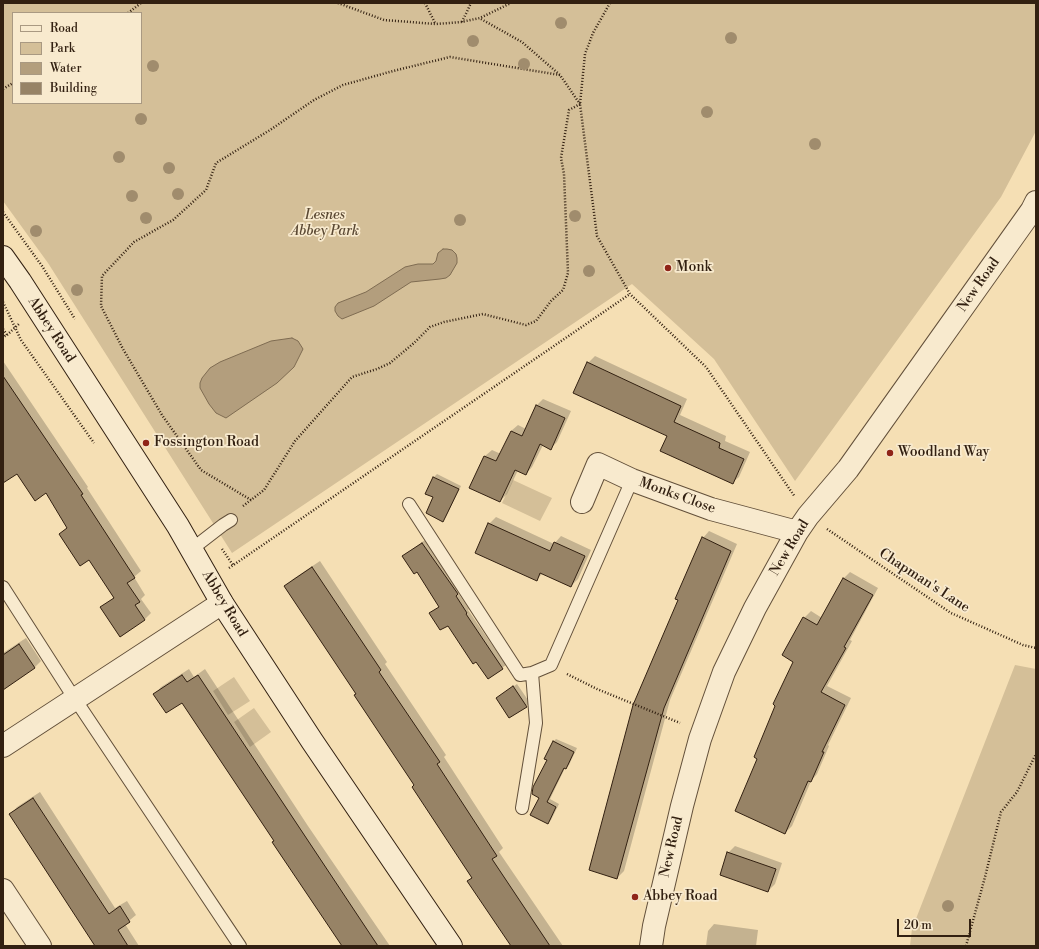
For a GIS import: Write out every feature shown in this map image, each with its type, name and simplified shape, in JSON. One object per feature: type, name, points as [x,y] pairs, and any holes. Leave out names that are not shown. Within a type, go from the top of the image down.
[{"type":"street","name":"New Road","points":[[651,946],[654,926],[686,791],[703,732],[727,665],[755,608],[803,524],[848,469],[1035,208]]},
{"type":"street","name":"Abbey Road","points":[[3,257],[20,281],[192,549],[222,603],[312,741],[451,946]]},
{"type":"street","name":"Monks Close","points":[[582,502],[598,464],[632,480],[711,509],[803,524]]},
{"type":"street","points":[[3,746],[222,603]]},
{"type":"street","points":[[3,890],[40,946]]},
{"type":"lane","points":[[409,504],[520,675],[532,673],[550,665],[632,480]]},
{"type":"lane","points":[[192,549],[227,523]]},
{"type":"lane","points":[[3,587],[75,699],[240,946]]},
{"type":"lane","points":[[522,808],[536,723],[532,673]]},
{"type":"path","points":[[129,12],[141,3]]},
{"type":"path","points":[[338,3],[384,20],[436,24],[462,22],[480,18],[511,3]]},
{"type":"path","points":[[425,3],[436,24]]},
{"type":"path","points":[[462,22],[471,3]]},
{"type":"path","points":[[610,3],[593,33],[585,54],[580,104],[597,236],[630,294],[706,367],[789,489]]},
{"type":"path","points":[[480,18],[522,42],[560,75],[580,104]]},
{"type":"path","points":[[250,500],[201,470],[162,415],[123,349],[101,306],[102,276],[134,242],[173,220],[206,190],[216,162],[270,130],[314,100],[343,86],[393,71],[450,57],[560,75]]},
{"type":"path","points":[[3,89],[12,84]]},
{"type":"path","points":[[227,523],[221,517],[227,513],[238,511],[264,490],[295,441],[352,377],[390,363],[430,327],[444,322],[483,314],[526,325],[536,321],[551,301],[562,290],[568,273],[564,174],[561,158],[569,110],[580,104]]},
{"type":"path","points":[[209,580],[630,294]]},
{"type":"path","points":[[3,301],[21,340],[94,444]]},
{"type":"path","points":[[3,329],[7,334],[3,337]]},
{"type":"path","name":"Chapman's Lane","points":[[803,524],[951,613],[1023,645],[1036,648]]},
{"type":"path","points":[[550,665],[597,689],[703,732]]},
{"type":"path","points":[[966,946],[1002,812],[1017,792],[1036,754]]},
{"type":"green space","name":"Lesnes Abbey Park","points":[[3,3],[1036,3],[1036,131],[1001,197],[795,481],[714,359],[632,284],[232,553],[48,263],[3,201]]},
{"type":"green space","points":[[513,480],[552,498],[540,521],[502,503]]},
{"type":"green space","points":[[1015,665],[1036,669],[1036,946],[910,946],[912,929]]},
{"type":"green space","points":[[234,677],[250,701],[228,715],[213,691]]},
{"type":"green space","points":[[254,708],[271,732],[250,747],[234,722]]},
{"type":"water","points":[[443,249],[452,250],[456,254],[457,258],[457,263],[450,275],[446,278],[411,282],[374,306],[342,319],[338,316],[335,311],[335,307],[338,303],[366,292],[405,267],[418,264],[433,264],[436,261],[438,253]]},
{"type":"water","points":[[292,338],[298,341],[303,349],[294,367],[277,383],[226,418],[216,413],[200,388],[202,378],[210,368],[220,362],[271,341]]},
{"type":"building","points":[[587,362],[681,406],[674,422],[720,443],[719,448],[744,459],[733,484],[660,451],[667,436],[573,393]]},
{"type":"building","points":[[3,376],[83,494],[81,495],[135,578],[127,583],[140,602],[135,605],[145,620],[120,637],[100,607],[114,598],[89,560],[80,566],[59,534],[67,528],[46,493],[35,501],[17,474],[3,483]]},
{"type":"building","points":[[536,405],[565,418],[551,450],[540,444],[526,475],[515,470],[500,502],[469,488],[484,456],[496,461],[511,431],[522,436]]},
{"type":"building","points":[[433,477],[459,489],[443,522],[426,513],[433,497],[425,494]]},
{"type":"building","points":[[488,523],[550,551],[554,542],[585,556],[571,587],[540,573],[537,581],[475,553]]},
{"type":"building","points":[[702,537],[731,551],[664,708],[617,879],[589,870],[633,705],[678,600],[675,599]]},
{"type":"building","points":[[422,543],[458,594],[456,596],[467,613],[466,614],[503,669],[488,679],[476,662],[473,664],[448,626],[440,630],[429,613],[439,607],[417,572],[414,574],[402,556]]},
{"type":"building","points":[[312,567],[381,670],[379,672],[440,762],[437,764],[497,856],[492,859],[550,946],[511,946],[467,881],[472,878],[412,787],[414,785],[354,695],[356,694],[284,586]]},
{"type":"building","points":[[843,578],[873,595],[844,647],[846,648],[821,692],[845,705],[822,752],[824,752],[811,782],[808,781],[785,834],[735,811],[757,759],[754,757],[775,706],[773,704],[793,662],[782,655],[803,617],[817,625]]},
{"type":"building","points":[[19,644],[35,668],[3,690],[3,655]]},
{"type":"building","points":[[182,675],[187,682],[198,675],[378,946],[342,946],[272,842],[274,841],[182,703],[166,713],[153,694]]},
{"type":"building","points":[[513,686],[527,707],[509,718],[496,698]]},
{"type":"building","points":[[553,741],[574,752],[547,802],[556,807],[548,824],[530,815],[539,798],[532,794],[533,787],[547,760],[544,759]]},
{"type":"building","points":[[33,798],[109,914],[120,906],[130,922],[118,930],[128,946],[95,946],[9,814]]},
{"type":"building","points":[[727,852],[776,869],[768,892],[720,875]]},
{"type":"place","name":"Monk","points":[[668,268]]},
{"type":"place","name":"Fossington Road","points":[[146,443]]},
{"type":"place","name":"Woodland Way","points":[[890,453]]},
{"type":"place","name":"Abbey Road","points":[[635,897]]}]
